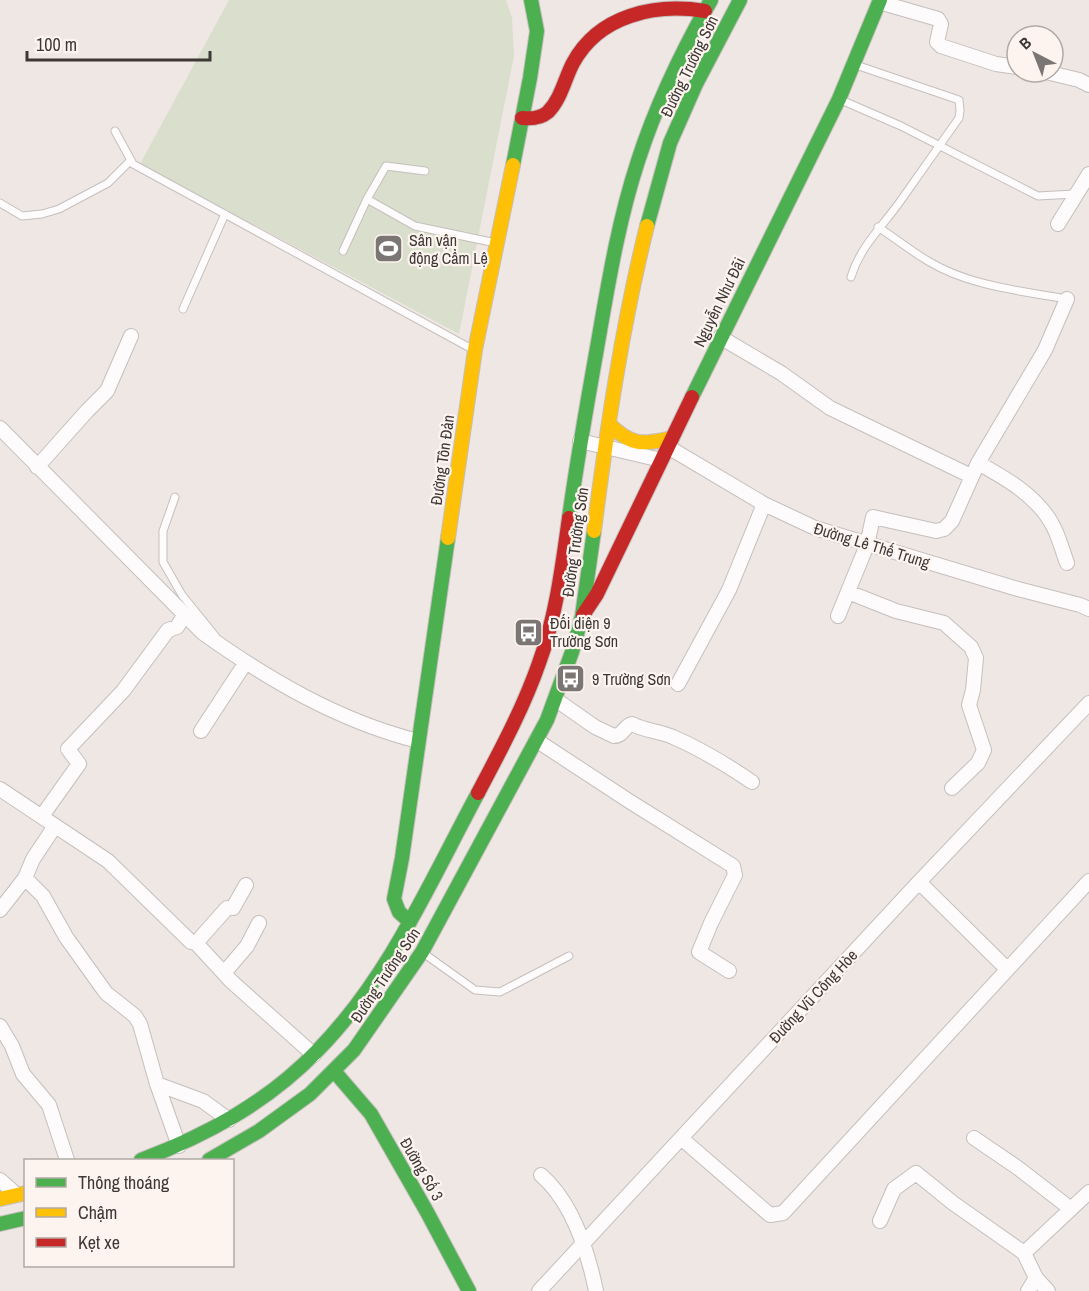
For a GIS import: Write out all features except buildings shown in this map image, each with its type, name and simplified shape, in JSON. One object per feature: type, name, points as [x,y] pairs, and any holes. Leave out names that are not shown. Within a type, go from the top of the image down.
[{"type":"main road","name":"Đường Tôn Đản","points":[[410,922],[399,912],[394,899],[475,350],[522,118],[537,30],[531,0]]},
{"type":"main road","name":"Đường Trường Sơn","points":[[212,1159],[259,1131],[310,1094],[364,1037],[422,952],[536,740],[555,699],[582,616],[605,447],[635,275],[652,202],[670,143],[696,84],[740,0]]},
{"type":"main road","name":"Nguyễn Như Đãi","points":[[582,616],[597,594],[720,337],[839,99],[879,1]]},
{"type":"main road","points":[[522,118],[540,117],[551,108],[576,57],[590,40],[619,18],[657,5],[676,3],[708,5]]},
{"type":"main road","name":"Đường Trường Sơn","points":[[146,1159],[179,1146],[229,1120],[268,1094],[314,1055],[361,1000],[410,922],[488,775],[528,691],[540,660],[555,604],[580,441],[610,270],[627,198],[647,134],[673,73],[708,5]]},
{"type":"main road","points":[[609,424],[622,437],[638,444],[670,442]]},
{"type":"main road","name":"Đường Số 3","points":[[334,1071],[371,1114],[469,1291]]},
{"type":"main road","points":[[0,1199],[21,1194]]},
{"type":"main road","points":[[0,1224],[24,1218]]},
{"type":"street","points":[[879,1],[938,19],[941,24],[938,42],[941,46],[1005,65]]},
{"type":"street","points":[[1065,77],[1089,85]]},
{"type":"street","points":[[1058,224],[1089,174]]},
{"type":"street","points":[[838,616],[867,544],[873,518],[936,531],[944,529],[952,521],[978,463],[1046,350],[1067,299]]},
{"type":"street","points":[[37,467],[107,391],[131,336]]},
{"type":"street","points":[[720,337],[788,378],[830,408],[971,476]]},
{"type":"street","points":[[0,428],[203,633],[309,700],[381,732],[418,741]]},
{"type":"street","points":[[580,441],[661,460]]},
{"type":"street","name":"Đường Lê Thế Trung","points":[[670,442],[764,504],[815,528],[1089,609]]},
{"type":"street","points":[[978,463],[1004,478],[1036,503],[1053,526],[1067,563]]},
{"type":"street","points":[[678,684],[729,590],[764,504]]},
{"type":"street","points":[[848,591],[896,611],[944,623],[974,651],[976,658],[969,705],[984,750],[978,763],[952,788]]},
{"type":"street","points":[[42,816],[79,764],[68,749],[123,691],[168,630],[177,627],[185,614]]},
{"type":"street","points":[[201,731],[246,662]]},
{"type":"street","points":[[555,699],[595,727],[614,736],[620,735],[626,727],[632,724],[642,729],[669,735],[718,759],[752,782]]},
{"type":"street","name":"Đường Vũ Công Hòe","points":[[539,1291],[919,882],[1089,703]]},
{"type":"street","points":[[536,740],[733,866],[735,875],[699,952],[729,971]]},
{"type":"street","points":[[0,789],[108,861],[281,1028],[314,1055]]},
{"type":"street","points":[[0,910],[24,878],[33,859],[55,826]]},
{"type":"street","points":[[24,878],[43,896],[66,937],[106,993],[135,1016],[143,1031],[157,1084],[179,1146]]},
{"type":"street","points":[[681,1138],[771,1215],[783,1213],[1089,881]]},
{"type":"street","points":[[919,882],[1007,969]]},
{"type":"street","points":[[196,944],[227,908],[233,908],[246,885]]},
{"type":"street","points":[[224,973],[247,946],[259,923]]},
{"type":"street","points":[[0,1026],[12,1046],[23,1074],[49,1105],[66,1159]]},
{"type":"street","points":[[157,1084],[203,1101],[229,1120]]},
{"type":"street","points":[[974,1138],[1071,1209]]},
{"type":"street","points":[[880,1221],[894,1189],[916,1173],[953,1203],[1024,1253],[1036,1278],[1048,1291]]},
{"type":"street","points":[[541,1175],[560,1198],[584,1243],[596,1291]]},
{"type":"street","points":[[0,1180],[21,1194]]},
{"type":"street","points":[[1024,1253],[1089,1192]]},
{"type":"street","points":[[1028,1291],[1036,1278]]},
{"type":"lane","points":[[851,277],[856,260],[878,226],[897,205],[959,118],[960,110],[958,100],[853,64]]},
{"type":"lane","points":[[839,99],[901,126],[1038,196],[1077,194]]},
{"type":"lane","points":[[116,131],[133,164],[475,350]]},
{"type":"lane","points":[[0,203],[22,216],[59,209],[108,183],[131,160]]},
{"type":"lane","points":[[343,251],[367,199],[386,166],[425,171]]},
{"type":"lane","points":[[367,199],[415,226],[496,243]]},
{"type":"lane","points":[[183,309],[225,214]]},
{"type":"lane","points":[[878,226],[929,261],[961,277],[1067,299]]},
{"type":"lane","points":[[175,497],[163,531],[163,562],[182,595],[225,648]]},
{"type":"lane","points":[[422,952],[474,990],[500,992],[569,956]]},
{"type":"green space","name":"Sân vận động Cẩm Lệ","points":[[229,0],[506,0],[512,17],[514,56],[459,334],[140,164]]},
{"type":"traffic: fast","points":[[513,165],[537,31],[531,0]]},
{"type":"traffic: fast","points":[[569,518],[610,277],[631,184],[661,99],[711,0]]},
{"type":"traffic: fast","points":[[647,226],[670,143],[696,84],[740,0]]},
{"type":"traffic: fast","points":[[692,397],[839,99],[880,0]]},
{"type":"traffic: fast","points":[[211,1159],[259,1131],[310,1094],[354,1050],[422,952],[547,720],[572,652],[582,616],[594,531]]},
{"type":"traffic: fast","points":[[410,922],[399,912],[394,899],[402,858],[448,538]]},
{"type":"traffic: fast","points":[[144,1159],[213,1128],[257,1101],[298,1069],[343,1023],[387,961],[478,793]]},
{"type":"traffic: fast","points":[[334,1071],[371,1114],[469,1291]]},
{"type":"traffic: fast","points":[[0,1224],[24,1218]]},
{"type":"traffic: slow","points":[[448,538],[475,350],[513,165]]},
{"type":"traffic: slow","points":[[594,531],[616,378],[647,226]]},
{"type":"traffic: slow","points":[[609,424],[624,436],[638,442],[672,438]]},
{"type":"traffic: slow","points":[[0,1199],[24,1193]]},
{"type":"traffic: jam","points":[[522,118],[536,118],[548,112],[556,101],[573,63],[584,47],[613,23],[648,11],[667,9],[705,11]]},
{"type":"traffic: jam","points":[[583,615],[597,594],[692,397]]},
{"type":"traffic: jam","points":[[478,793],[503,746],[533,680],[545,646],[558,592],[569,518]]},
{"type":"place","name":"Sân vận động Cẩm Lệ","points":[[388,249]]},
{"type":"place","name":"Đối diện 9 Trường Sơn","points":[[529,632]]},
{"type":"place","name":"9 Trường Sơn","points":[[571,679]]}]
